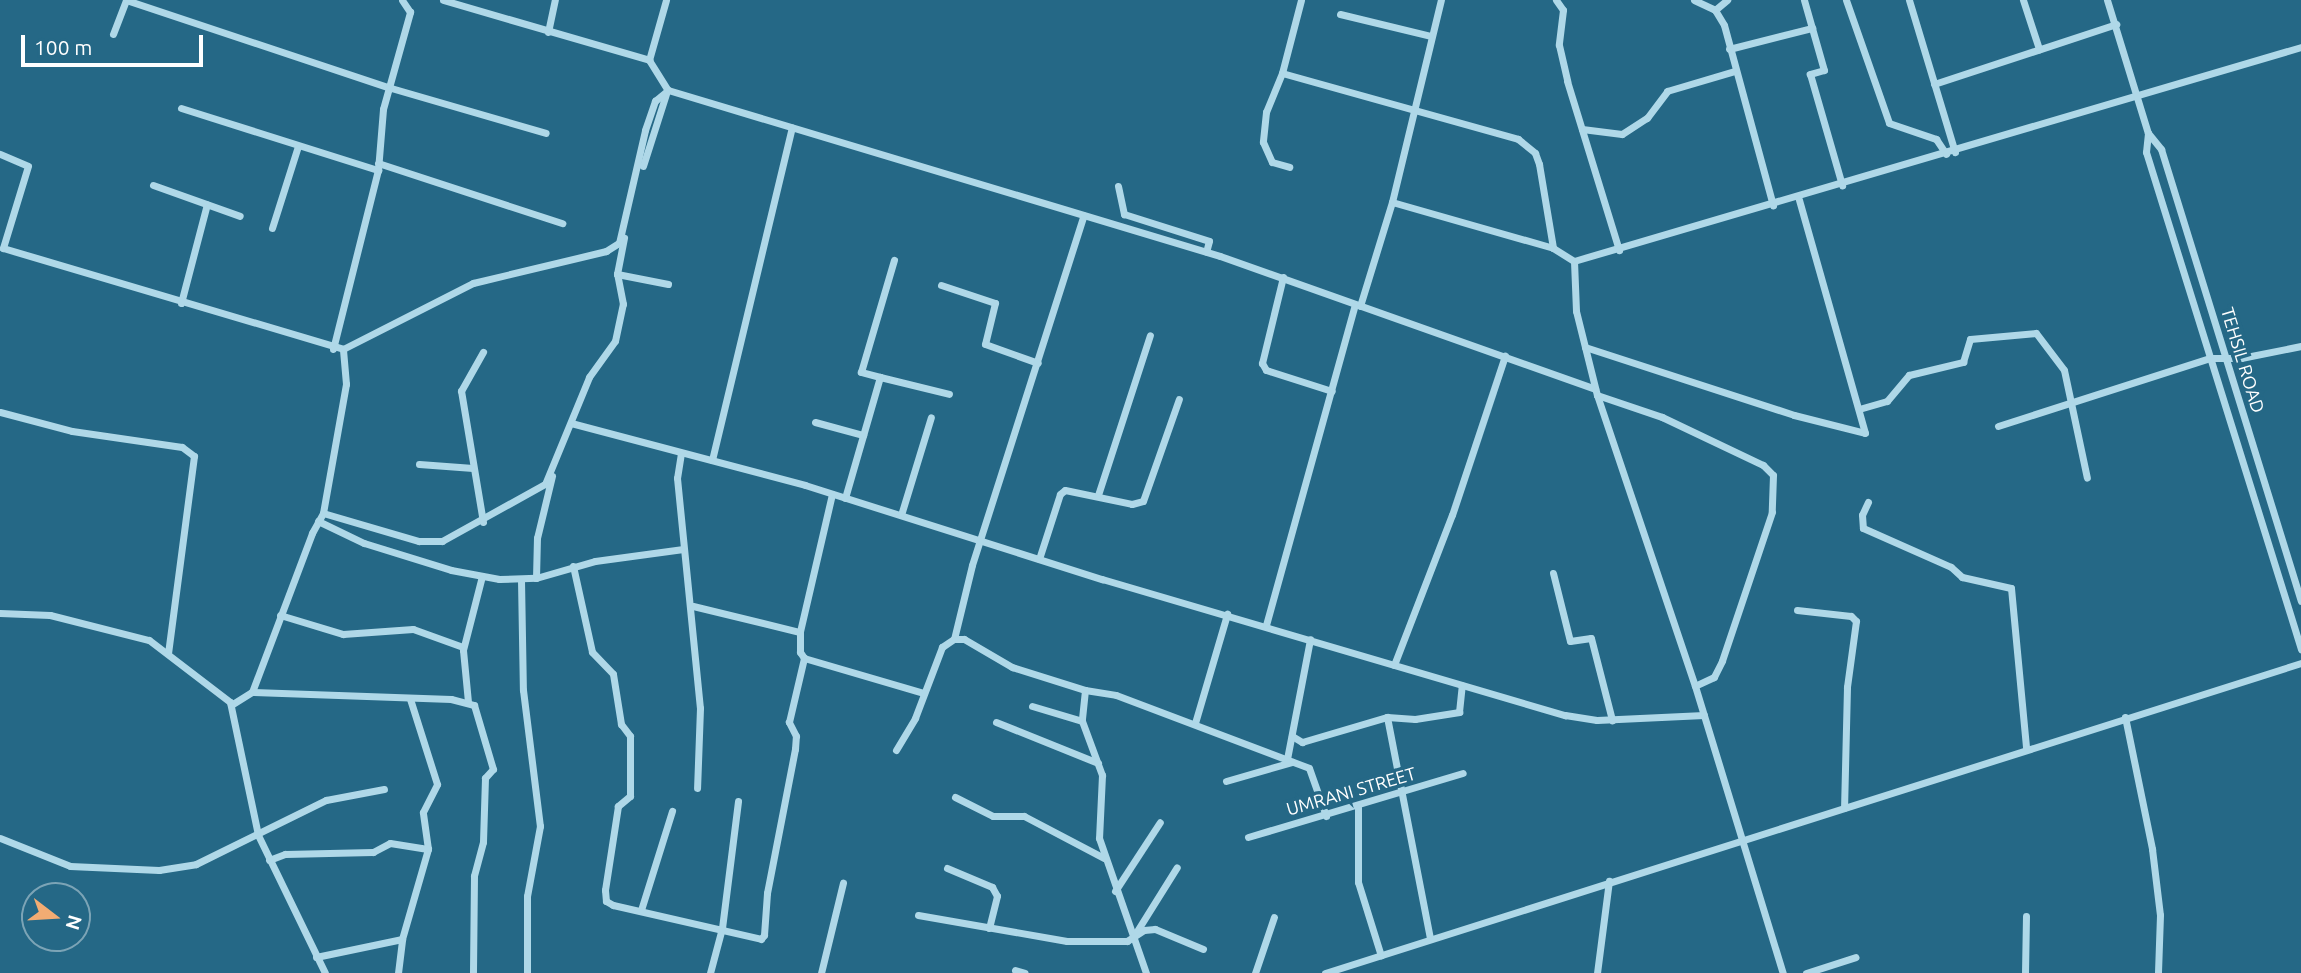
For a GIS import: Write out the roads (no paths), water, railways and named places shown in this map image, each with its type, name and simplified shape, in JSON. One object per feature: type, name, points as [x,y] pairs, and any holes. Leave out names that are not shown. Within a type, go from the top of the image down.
[{"type":"street","points":[[443,0],[649,60],[668,90],[1283,277],[1358,306],[1505,356],[1662,417],[1763,465],[1773,475],[1772,512],[1722,661],[1714,677],[1695,686]]},
{"type":"street","points":[[548,32],[555,0]]},
{"type":"street","points":[[649,60],[666,0]]},
{"type":"street","points":[[1289,167],[1272,162],[1263,142],[1266,112],[1282,73],[1301,0]]},
{"type":"street","points":[[1266,625],[1332,391],[1392,202],[1441,0]]},
{"type":"street","points":[[1556,0],[1563,10],[1559,45],[1619,250]]},
{"type":"street","points":[[1694,0],[1715,10],[1724,25],[1773,205]]},
{"type":"street","points":[[1715,10],[1727,0]]},
{"type":"street","points":[[1804,0],[1824,70],[1810,74],[1842,185]]},
{"type":"street","points":[[1846,0],[1889,123],[1937,139],[1951,153]]},
{"type":"street","points":[[1909,0],[1951,153]]},
{"type":"street","points":[[2024,0],[2039,49]]},
{"type":"street","points":[[2107,0],[2148,133],[2146,152],[2301,649]]},
{"type":"street","points":[[113,34],[126,1],[391,88],[546,133]]},
{"type":"street","points":[[333,349],[378,166],[383,109],[410,12],[407,2]]},
{"type":"street","points":[[1340,13],[1431,36]]},
{"type":"street","points":[[1934,84],[2116,24]]},
{"type":"street","points":[[1729,49],[1812,28]]},
{"type":"street","points":[[1392,202],[1553,248],[1574,261],[1799,199],[2301,47]]},
{"type":"street","points":[[1582,129],[1622,134],[1647,118],[1667,91],[1735,72]]},
{"type":"street","points":[[1282,73],[1518,139],[1535,153],[1553,248]]},
{"type":"street","points":[[536,578],[537,538],[552,475],[589,377],[615,341],[623,304],[617,274],[651,138],[668,90]]},
{"type":"street","points":[[0,154],[29,166],[3,248],[333,349],[343,349],[473,283],[606,251],[619,243],[648,120],[655,101],[668,90]]},
{"type":"street","points":[[181,108],[298,146],[378,166],[562,223]]},
{"type":"street","points":[[712,460],[792,127]]},
{"type":"street","name":"TEHSIL ROAD","points":[[2148,133],[2161,149],[2301,601]]},
{"type":"street","points":[[272,228],[298,146]]},
{"type":"street","points":[[153,185],[240,216]]},
{"type":"street","points":[[1118,186],[1124,214],[1209,241],[1206,252]]},
{"type":"street","points":[[1585,347],[1862,435],[1866,430],[1799,199]]},
{"type":"street","points":[[181,303],[207,204]]},
{"type":"street","points":[[954,639],[1084,215]]},
{"type":"street","points":[[894,260],[861,372],[949,394]]},
{"type":"street","points":[[1574,261],[1576,311],[1596,392],[1695,686],[1783,973]]},
{"type":"street","points":[[617,274],[668,284]]},
{"type":"street","points":[[1283,277],[1262,363],[1266,370],[1332,391]]},
{"type":"street","points":[[941,285],[995,303],[985,344],[1038,363]]},
{"type":"street","points":[[1859,409],[1887,401],[1909,375],[1963,362],[1969,339],[2021,332],[2036,333],[2064,370],[2087,478]]},
{"type":"street","points":[[1098,495],[1150,335]]},
{"type":"street","points":[[1998,426],[2210,358],[2225,355],[2241,358],[2301,346]]},
{"type":"street","points":[[252,692],[280,615],[323,513],[346,384],[343,349]]},
{"type":"street","points":[[483,352],[461,391],[483,522]]},
{"type":"street","points":[[1394,665],[1452,515],[1505,356]]},
{"type":"street","points":[[845,498],[880,377]]},
{"type":"street","points":[[1039,559],[1060,494],[1070,488],[1132,503],[1143,501],[1179,399]]},
{"type":"street","points":[[0,412],[72,431],[182,447],[194,456],[168,653]]},
{"type":"street","points":[[901,515],[931,417]]},
{"type":"street","points":[[815,422],[863,435]]},
{"type":"street","points":[[570,423],[832,494],[1039,559],[1565,715],[1612,720],[1704,715]]},
{"type":"street","points":[[681,453],[677,478],[683,549],[693,606],[700,708],[697,788]]},
{"type":"street","points":[[419,464],[473,468]]},
{"type":"street","points":[[323,513],[430,542],[483,522],[552,475]]},
{"type":"street","points":[[573,566],[592,652],[612,674],[621,724],[630,736],[630,796],[618,806],[606,901],[761,939],[764,935],[767,893],[795,749],[796,736],[789,722],[804,658],[800,632],[832,494]]},
{"type":"street","points":[[1868,502],[1862,514],[1863,528],[1951,567],[1962,578],[2011,588],[2026,748]]},
{"type":"street","points":[[318,521],[364,542],[482,576],[521,580],[573,566],[683,549]]},
{"type":"street","points":[[1553,573],[1570,641],[1591,638],[1612,720]]},
{"type":"street","points":[[473,973],[474,876],[483,842],[485,778],[493,769],[479,715],[468,702],[463,647],[482,576]]},
{"type":"street","points":[[521,580],[522,667],[540,826],[527,896],[527,973]]},
{"type":"street","points":[[693,606],[800,632]]},
{"type":"street","points":[[1797,610],[1851,616],[1856,621],[1847,687],[1844,808]]},
{"type":"street","points":[[0,613],[75,620],[149,640],[231,705],[258,835],[325,973]]},
{"type":"street","points":[[1195,723],[1227,614]]},
{"type":"street","points":[[280,615],[343,634],[414,629],[463,647]]},
{"type":"street","points":[[896,750],[924,693],[942,647],[954,639],[964,639],[1012,667],[1085,690],[1116,695],[1310,768],[1316,778],[1326,816]]},
{"type":"street","points":[[1290,760],[1310,639]]},
{"type":"street","points":[[804,658],[924,693]]},
{"type":"street","points":[[1325,973],[2026,748],[2301,663]]},
{"type":"street","points":[[1292,736],[1302,742],[1387,717],[1415,719],[1459,712],[1462,685]]},
{"type":"street","points":[[1085,690],[1083,721],[1102,775],[1098,818],[1104,858],[1115,891],[1135,934],[1146,973]]},
{"type":"street","points":[[231,705],[252,692],[468,702]]},
{"type":"street","points":[[398,973],[402,939],[428,849],[423,813],[437,783],[410,699]]},
{"type":"street","points":[[1032,706],[1083,721]]},
{"type":"street","points":[[1387,717],[1430,939]]},
{"type":"street","points":[[2125,717],[2154,862],[2160,915],[2158,973]]},
{"type":"street","points":[[996,722],[1098,764]]},
{"type":"street","points":[[1226,781],[1290,760]]},
{"type":"street","name":"UMRANI STREET","points":[[1248,837],[1358,807],[1463,774]]},
{"type":"street","points":[[0,838],[69,866],[159,870],[196,864],[326,800],[384,789]]},
{"type":"street","points":[[955,797],[993,816],[1024,816],[1104,858]]},
{"type":"street","points":[[710,973],[722,928],[738,801]]},
{"type":"street","points":[[1358,807],[1358,882],[1381,956]]},
{"type":"street","points":[[641,910],[671,811]]},
{"type":"street","points":[[1115,891],[1160,822]]},
{"type":"street","points":[[269,860],[285,854],[373,852],[390,843],[428,849]]},
{"type":"street","points":[[918,915],[1067,941],[1127,941],[1135,934],[1177,867]]},
{"type":"street","points":[[947,868],[992,887],[997,897],[989,928]]},
{"type":"street","points":[[1597,973],[1609,881]]},
{"type":"street","points":[[821,973],[843,883]]},
{"type":"street","points":[[2025,973],[2026,916]]},
{"type":"street","points":[[1255,973],[1274,917]]},
{"type":"street","points":[[1135,934],[1155,929],[1203,949]]},
{"type":"street","points":[[316,957],[402,939]]},
{"type":"street","points":[[1806,973],[1856,957]]},
{"type":"street","points":[[1014,970],[1026,973]]}]
